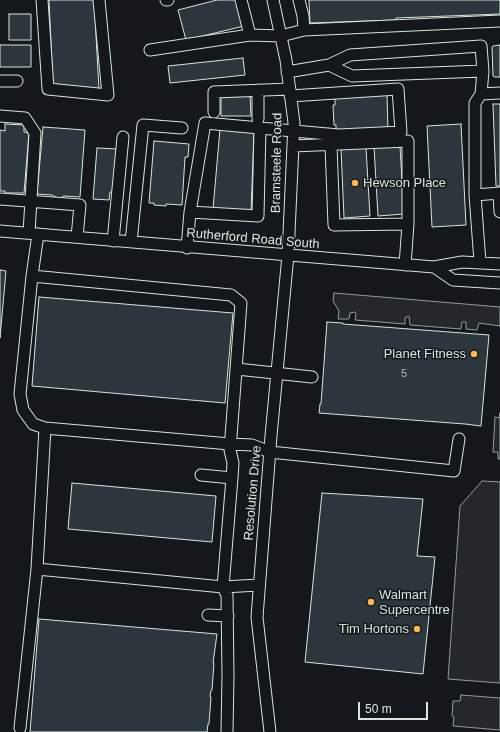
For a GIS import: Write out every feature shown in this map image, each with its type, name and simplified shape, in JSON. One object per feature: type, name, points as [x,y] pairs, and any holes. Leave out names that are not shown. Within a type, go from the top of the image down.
[{"type":"street","points":[[42,0],[48,89],[108,95],[99,0]]},
{"type":"street","points":[[241,0],[250,35]]},
{"type":"street","name":"Bramsteele Road","points":[[273,0],[287,72],[293,131],[288,255]]},
{"type":"street","points":[[299,0],[303,16],[304,30]]},
{"type":"street","points":[[150,50],[250,35],[281,36],[304,30],[500,21]]},
{"type":"street","points":[[287,72],[329,65],[350,55],[481,46],[483,71],[481,94],[475,103],[475,195],[480,262]]},
{"type":"street","points":[[329,65],[352,76],[483,71]]},
{"type":"street","points":[[0,81],[17,82]]},
{"type":"street","points":[[187,248],[190,212],[205,123],[259,123],[293,131],[346,136],[401,132],[398,89],[290,92],[258,90],[214,92],[214,112]]},
{"type":"street","points":[[190,212],[258,216],[258,90]]},
{"type":"street","points":[[481,94],[500,93]]},
{"type":"street","points":[[0,116],[25,118],[35,133],[31,201],[33,234],[32,276],[20,394],[23,410],[33,424],[46,428],[230,444],[252,444],[270,452],[454,471],[459,439]]},
{"type":"street","points":[[131,242],[143,125],[182,128]]},
{"type":"street","points":[[113,241],[123,137]]},
{"type":"street","points":[[293,146],[408,141],[408,224],[406,265]]},
{"type":"street","points":[[331,144],[334,225],[408,224]]},
{"type":"street","points":[[475,195],[500,193],[500,212]]},
{"type":"street","points":[[0,199],[80,205],[77,237]]},
{"type":"street","name":"Rutherford Road South","points":[[0,231],[187,248],[406,265],[434,268],[453,280],[500,283]]},
{"type":"street","name":"Resolution Drive","points":[[270,732],[257,617],[288,255]]},
{"type":"street","points":[[434,268],[462,262],[500,264]]},
{"type":"street","points":[[32,276],[231,296],[241,302],[237,370],[230,444],[233,463],[224,587],[228,596],[227,732]]},
{"type":"street","points":[[237,370],[312,377]]},
{"type":"street","points":[[20,728],[37,569],[46,428]]},
{"type":"street","points":[[202,476],[232,478]]},
{"type":"street","points":[[37,569],[224,587],[259,585]]},
{"type":"street","points":[[208,615],[228,616]]},
{"type":"shaded area","points":[[334,293],[500,307],[500,326],[479,323],[477,330],[466,329],[466,322],[462,322],[461,329],[410,325],[409,316],[405,318],[405,324],[355,320],[355,312],[350,313],[349,319],[338,319],[339,311],[333,301]]},
{"type":"shaded area","points":[[500,413],[500,459],[498,459],[498,452],[493,452],[495,417],[499,418]]},
{"type":"shaded area","points":[[482,481],[500,482],[500,683],[448,679],[460,506]]},
{"type":"shaded area","points":[[461,695],[500,698],[500,730],[453,726],[453,701],[460,701]]},
{"type":"building","points":[[49,0],[94,0],[99,89],[53,85]]},
{"type":"building","points":[[217,0],[238,0],[244,26],[186,40],[178,10]]},
{"type":"building","points":[[309,0],[500,0],[500,14],[310,23]]},
{"type":"building","points":[[9,14],[31,14],[31,40],[9,40]]},
{"type":"building","points":[[0,45],[31,45],[31,67],[0,67]]},
{"type":"building","points":[[500,45],[500,77],[495,77],[493,76],[492,47]]},
{"type":"building","points":[[243,58],[245,75],[170,83],[168,66]]},
{"type":"building","points":[[250,93],[251,116],[221,116],[221,94]]},
{"type":"building","points":[[387,95],[388,131],[336,133],[333,105],[335,105],[335,97]]},
{"type":"building","points":[[493,104],[500,104],[500,186],[496,186]]},
{"type":"building","points":[[5,124],[24,125],[24,132],[29,133],[24,193],[5,193],[5,191],[0,191],[0,130],[5,131]]},
{"type":"building","points":[[461,124],[466,225],[432,227],[427,126]]},
{"type":"building","points":[[43,127],[85,130],[80,197],[64,196],[59,199],[52,195],[37,194]]},
{"type":"building","points":[[220,129],[254,132],[251,212],[213,209]]},
{"type":"building","points":[[154,141],[189,144],[188,157],[185,157],[182,205],[166,204],[166,206],[149,203]]},
{"type":"building","name":"Hewson Place","points":[[400,146],[404,214],[378,216],[374,147]]},
{"type":"building","points":[[97,148],[118,149],[115,192],[110,192],[109,200],[93,199]]},
{"type":"building","name":"Hewson Place","points":[[366,148],[370,216],[344,218],[341,149]]},
{"type":"building","points":[[0,270],[6,271],[0,338]]},
{"type":"building","points":[[39,297],[233,313],[225,403],[32,386]]},
{"type":"building","points":[[327,322],[489,335],[481,426],[319,413],[321,404]]},
{"type":"building","points":[[72,483],[216,496],[212,542],[68,529]]},
{"type":"building","name":"Walmart Supercentre","points":[[322,493],[423,499],[417,556],[435,557],[423,674],[305,662]]},
{"type":"building","points":[[39,619],[217,634],[207,732],[30,732]]},
{"type":"place","name":"Hewson Place","points":[[355,183]]},
{"type":"place","name":"Planet Fitness","points":[[474,354]]},
{"type":"place","name":"Walmart Supercentre","points":[[371,602]]},
{"type":"place","name":"Tim Hortons","points":[[417,629]]}]
